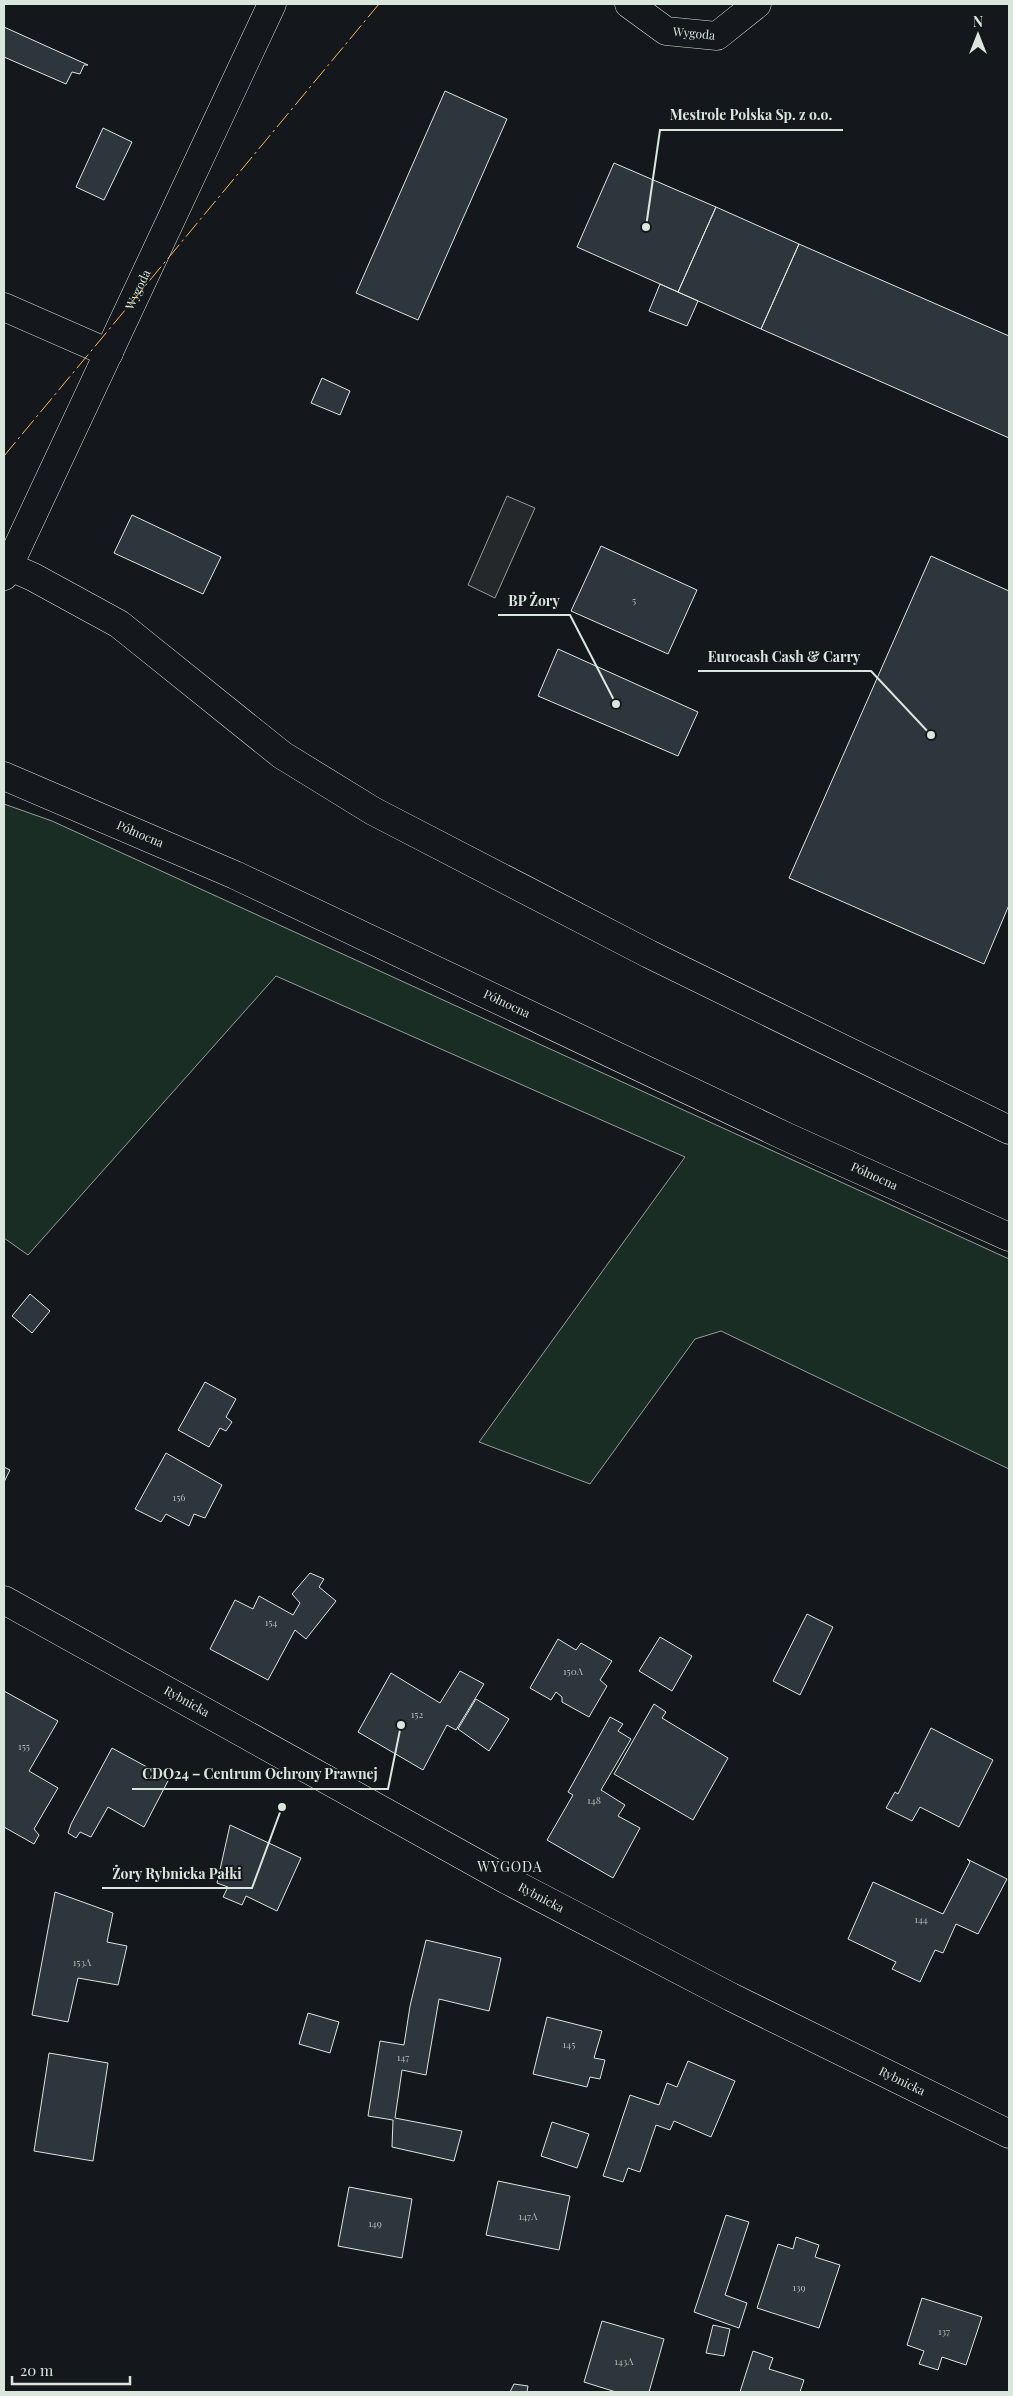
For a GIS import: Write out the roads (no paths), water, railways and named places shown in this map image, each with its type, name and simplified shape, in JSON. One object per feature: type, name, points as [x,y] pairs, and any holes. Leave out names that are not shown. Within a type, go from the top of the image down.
[{"type":"street","name":"Wygoda","points":[[6,571],[272,4]]},
{"type":"street","name":"Wygoda","points":[[629,4],[666,31],[717,36],[757,4]]},
{"type":"street","points":[[4,307],[109,353]]},
{"type":"street","points":[[6,571],[33,577],[119,624],[282,755],[373,811],[649,954],[1009,1130]]},
{"type":"street","name":"Północna","points":[[4,776],[236,875],[787,1137],[1009,1237]]},
{"type":"street","name":"Rybnicka","points":[[4,1600],[506,1880],[731,1997],[1009,2134]]},
{"type":"place","name":"Mestrole Polska Sp. z o.o.","points":[[646,227]]},
{"type":"place","name":"BP Żory","points":[[616,704]]},
{"type":"place","name":"Eurocash Cash & Carry","points":[[931,735]]},
{"type":"place","name":"CDO24 – Centrum Ochrony Prawnej","points":[[401,1725]]},
{"type":"place","name":"Żory Rybnicka Pałki","points":[[282,1807]]},
{"type":"district","name":"WYGODA","points":[[510,1867]]}]
